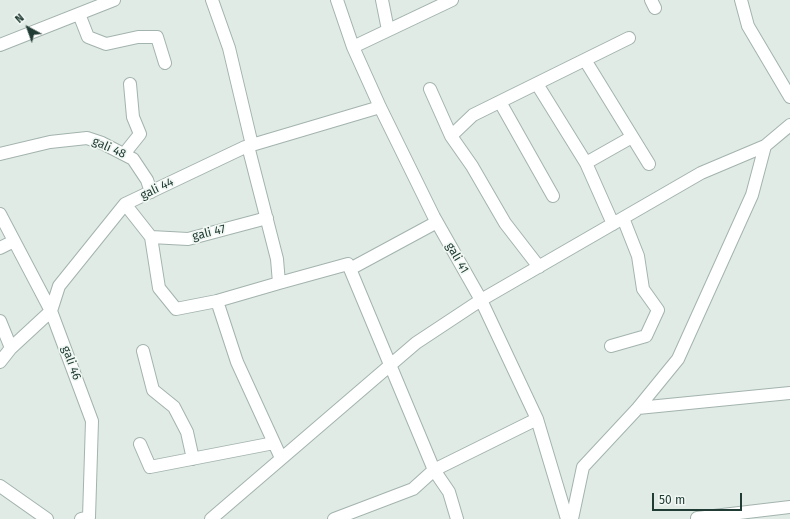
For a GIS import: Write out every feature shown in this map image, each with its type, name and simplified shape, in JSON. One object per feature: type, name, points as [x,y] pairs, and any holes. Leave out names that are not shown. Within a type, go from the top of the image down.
[{"type":"street","points":[[0,45],[114,0]]},
{"type":"street","points":[[212,0],[229,48],[277,259],[279,283]]},
{"type":"street","name":"gali 41","points":[[337,0],[353,47],[380,107],[437,222],[481,300],[537,419],[567,519]]},
{"type":"street","points":[[382,0],[388,30]]},
{"type":"street","points":[[353,47],[452,0]]},
{"type":"street","points":[[741,0],[748,26],[790,97]]},
{"type":"street","points":[[79,14],[88,37],[106,44],[138,37],[157,37],[165,63]]},
{"type":"street","points":[[451,136],[473,115],[629,38]]},
{"type":"street","points":[[585,60],[649,164]]},
{"type":"street","points":[[124,154],[140,134],[132,116],[130,84]]},
{"type":"street","points":[[537,84],[586,164],[638,256],[643,289],[658,310],[646,336],[611,346]]},
{"type":"street","points":[[430,89],[451,136],[505,223],[539,266]]},
{"type":"street","points":[[500,102],[553,196]]},
{"type":"street","name":"gali 44","points":[[0,362],[11,348],[51,311],[59,286],[125,204],[250,145],[380,107]]},
{"type":"street","points":[[210,519],[416,343],[481,300],[700,173],[765,146],[790,125]]},
{"type":"street","points":[[586,164],[632,137]]},
{"type":"street","name":"gali 48","points":[[0,154],[50,142],[87,138],[102,143],[133,158],[151,192]]},
{"type":"street","points":[[572,519],[583,467],[638,408],[678,359],[752,195],[765,146]]},
{"type":"street","points":[[125,204],[151,236],[159,288],[176,309],[217,301],[348,264],[434,470],[449,492],[457,519]]},
{"type":"street","name":"gali 46","points":[[0,214],[51,311],[92,421],[89,518]]},
{"type":"street","name":"gali 47","points":[[151,236],[188,239],[267,218]]},
{"type":"street","points":[[350,269],[437,222]]},
{"type":"street","points":[[0,248],[14,241]]},
{"type":"street","points":[[217,301],[237,362],[281,458]]},
{"type":"street","points":[[0,321],[11,348]]},
{"type":"street","points":[[143,351],[153,390],[174,407],[187,432],[193,459]]},
{"type":"street","points":[[638,408],[790,393]]},
{"type":"street","points":[[334,519],[412,489],[434,470],[537,419]]},
{"type":"street","points":[[140,444],[150,467],[274,443]]},
{"type":"street","points":[[0,486],[47,519]]},
{"type":"street","points":[[697,518],[790,507]]}]
